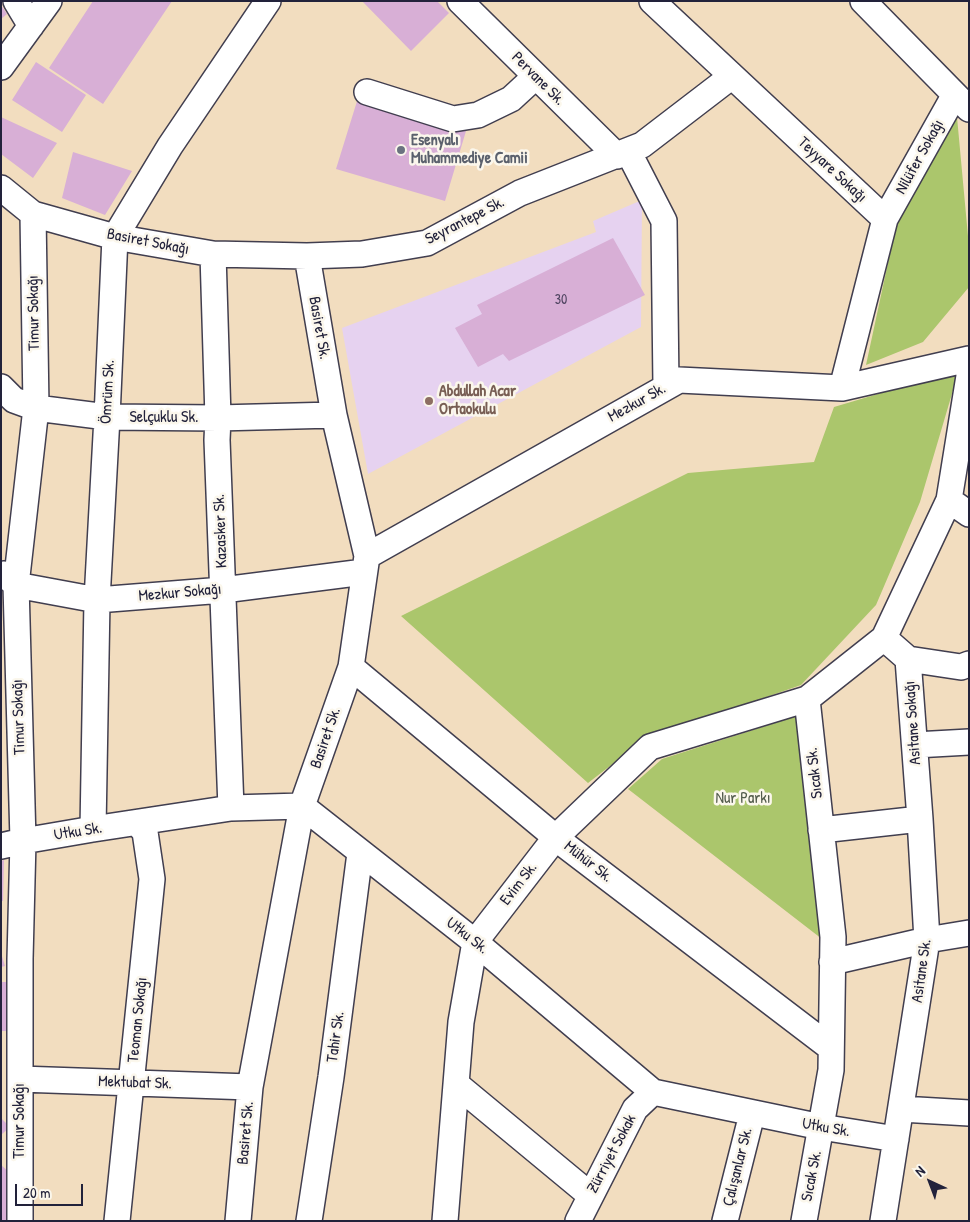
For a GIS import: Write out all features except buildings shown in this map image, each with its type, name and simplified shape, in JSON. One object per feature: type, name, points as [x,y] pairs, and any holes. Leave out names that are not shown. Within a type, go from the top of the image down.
[{"type":"street","points":[[16,1],[30,26]]},
{"type":"street","points":[[1,67],[48,1]]},
{"type":"street","name":"Ömrüm Sk.","points":[[93,829],[97,600],[108,417],[115,237],[170,146],[268,1]]},
{"type":"street","name":"Pervane Sk.","points":[[460,1],[536,76],[623,153],[664,221],[666,387]]},
{"type":"street","name":"Teyyare Sokağı","points":[[652,1],[885,219]]},
{"type":"street","name":"Nilüfer Sokağı","points":[[864,1],[961,102],[885,219]]},
{"type":"street","points":[[367,92],[453,119],[478,115],[511,100],[536,76]]},
{"type":"street","name":"Seyrantepe Sk.","points":[[307,256],[362,254],[427,243],[520,193],[642,145],[732,76]]},
{"type":"street","name":"Basiret Sokağı","points":[[1,188],[33,214],[115,237],[213,254],[307,256]]},
{"type":"street","name":"Timur Sokağı","points":[[20,1221],[20,959],[12,844],[21,786],[8,578],[13,402],[33,214]]},
{"type":"street","points":[[842,388],[885,219]]},
{"type":"street","name":"Kazasker Sk.","points":[[213,254],[217,440],[231,808]]},
{"type":"street","name":"Basiret Sk.","points":[[238,1221],[250,1087],[302,806],[351,667],[365,564],[334,415],[307,256]]},
{"type":"street","name":"Mezkur Sk.","points":[[365,564],[679,380],[842,388],[969,359]]},
{"type":"street","points":[[807,699],[884,638],[949,500],[969,376]]},
{"type":"street","name":"Selçuklu Sk.","points":[[13,402],[108,417],[218,418],[334,415]]},
{"type":"street","points":[[949,500],[969,514]]},
{"type":"street","name":"Mezkur Sokağı","points":[[8,578],[97,600],[223,590],[365,564]]},
{"type":"street","name":"Asitane Sokağı","points":[[884,638],[908,659],[920,820]]},
{"type":"street","points":[[908,659],[961,667],[969,664]]},
{"type":"street","name":"Mühür Sk.","points":[[351,667],[556,837],[832,1048]]},
{"type":"street","name":"Sıcak Sk.","points":[[804,1221],[831,1070],[832,1048],[832,937],[807,699]]},
{"type":"street","name":"Evim Sk.","points":[[445,1221],[461,1022],[475,942],[556,837],[650,747],[807,699]]},
{"type":"street","points":[[915,745],[969,742]]},
{"type":"street","points":[[1,768],[21,786]]},
{"type":"street","name":"Utku Sk.","points":[[12,844],[93,829],[231,808],[302,806],[475,942],[653,1092],[821,1128],[896,1139]]},
{"type":"street","points":[[821,830],[920,820]]},
{"type":"street","name":"Asitane Sk.","points":[[884,1221],[927,940],[920,820]]},
{"type":"street","name":"Teoman Sokağı","points":[[117,1221],[152,879],[145,832],[137,823]]},
{"type":"street","name":"Tahir Sk.","points":[[310,1221],[360,853]]},
{"type":"street","points":[[832,962],[969,932]]},
{"type":"street","name":"Mektubat Sk.","points":[[20,1078],[250,1087]]},
{"type":"street","points":[[456,1084],[590,1195]]},
{"type":"street","name":"Zürriyet Sokak","points":[[578,1221],[635,1109],[653,1092]]},
{"type":"street","points":[[901,1109],[969,1113]]},
{"type":"street","name":"Çalışanlar Sk.","points":[[725,1221],[752,1114]]},
{"type":"shaded area","name":"Abdullah Acar Ortaokulu","points":[[642,200],[641,327],[368,474],[342,328],[596,232],[593,221]]},
{"type":"green space","points":[[957,117],[969,247],[969,287],[923,342],[866,365],[897,221]]},
{"type":"green space","points":[[959,370],[920,502],[876,605],[801,685],[645,739],[588,783],[401,616],[688,473],[814,462],[834,407]]},
{"type":"green space","name":"Nur Parkı","points":[[797,716],[822,939],[628,789],[662,759]]},
{"type":"place","name":"Esenyalı Muhammediye Camii","points":[[401,150]]},
{"type":"place","name":"Abdullah Acar Ortaokulu","points":[[429,401]]}]
